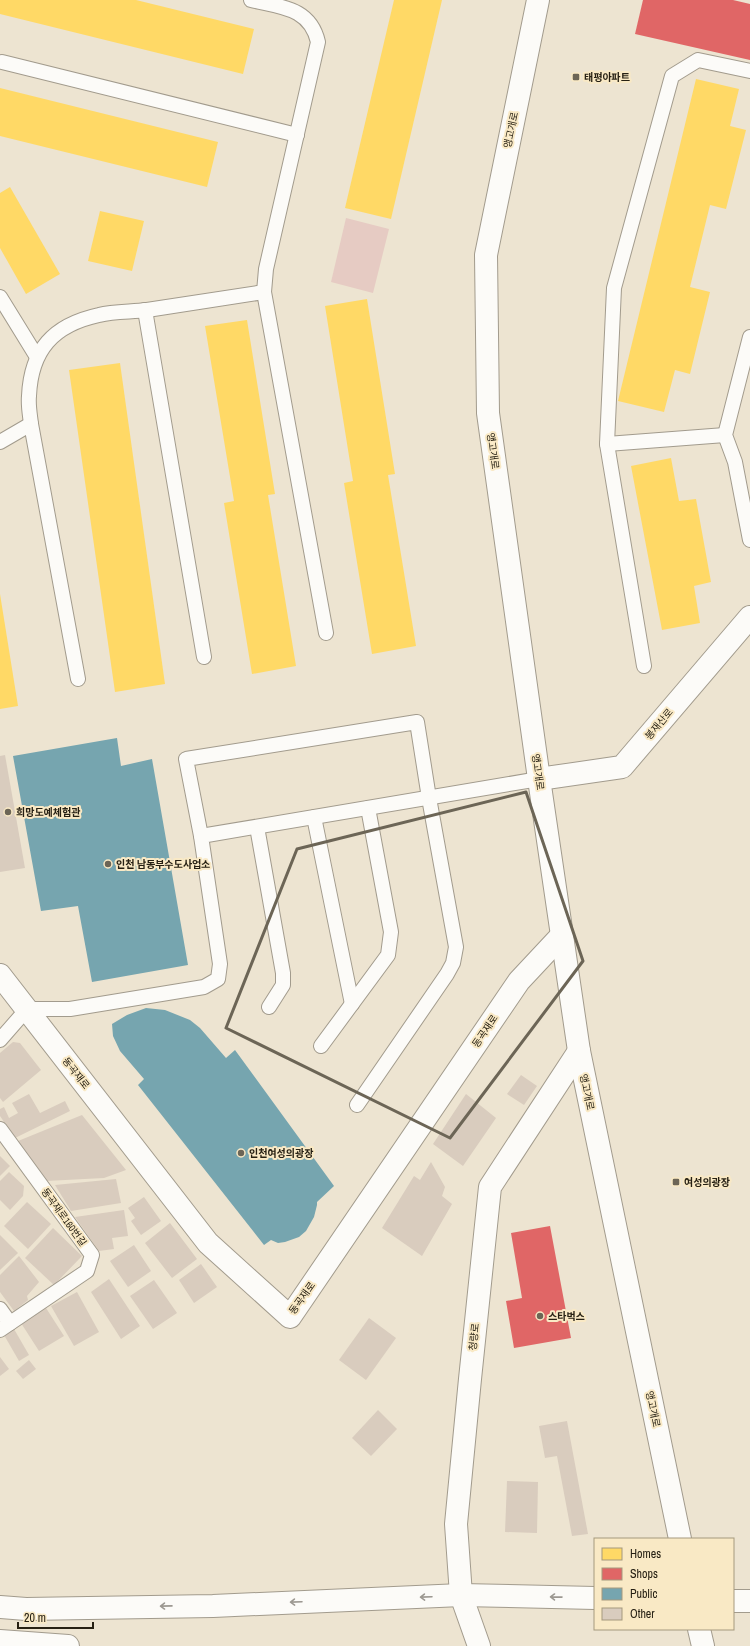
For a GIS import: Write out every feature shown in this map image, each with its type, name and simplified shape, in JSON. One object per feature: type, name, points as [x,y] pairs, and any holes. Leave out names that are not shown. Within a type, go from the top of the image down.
[{"type":"street","name":"앵고개로","points":[[538,0],[486,255],[488,413],[579,1051],[680,1538]]},
{"type":"street","name":"봉재산로","points":[[539,779],[622,767],[750,617]]},
{"type":"street","name":"동곡재로","points":[[0,975],[208,1243],[290,1317],[519,981],[562,935]]},
{"type":"street","name":"청량로","points":[[479,1646],[461,1595],[456,1524],[490,1187],[579,1051]]},
{"type":"street","points":[[0,1607],[26,1609],[213,1606],[461,1595],[594,1598]]},
{"type":"street","points":[[734,1601],[750,1601]]},
{"type":"street","points":[[699,1630],[703,1646]]},
{"type":"street","points":[[0,1641],[68,1646]]},
{"type":"lane","points":[[250,0],[296,11],[309,21],[315,30],[318,42],[266,269],[264,292],[326,633]]},
{"type":"lane","points":[[644,666],[607,444],[614,288],[672,76],[698,60],[750,71]]},
{"type":"lane","points":[[2,62],[297,135]]},
{"type":"lane","points":[[78,679],[31,424],[28,398],[31,376],[37,357],[52,336],[67,325],[99,314],[145,310],[264,292]]},
{"type":"lane","points":[[0,297],[37,357]]},
{"type":"lane","points":[[145,310],[204,657]]},
{"type":"lane","points":[[750,337],[725,435],[735,462],[750,540]]},
{"type":"lane","points":[[0,442],[31,424]]},
{"type":"lane","points":[[607,444],[725,435]]},
{"type":"lane","points":[[0,1040],[27,1009],[70,1009],[204,987],[218,979],[220,964],[201,836],[186,759],[417,722],[456,947],[453,963],[357,1106]]},
{"type":"lane","points":[[201,836],[539,779]]},
{"type":"lane","points":[[321,1046],[388,955],[391,932],[368,808]]},
{"type":"lane","points":[[314,817],[352,1004]]},
{"type":"lane","points":[[257,827],[283,973],[283,985],[269,1006]]},
{"type":"lane","name":"동곡재로160번길","points":[[0,1129],[92,1255],[87,1271],[5,1327],[0,1309]]},
{"type":"highlighted area","points":[[526,792],[583,961],[450,1138],[226,1028],[297,849]]},
{"type":"shaded area","points":[[346,218],[389,229],[373,293],[331,282]]},
{"type":"building: Homes","points":[[0,0],[136,0],[254,29],[243,74],[0,14]]},
{"type":"building: Homes","points":[[394,0],[442,0],[391,219],[345,208]]},
{"type":"building: Homes","points":[[696,79],[739,89],[730,126],[746,130],[726,209],[710,205],[690,287],[710,292],[690,374],[675,370],[664,412],[618,401]]},
{"type":"building: Homes","points":[[0,88],[218,142],[207,187],[0,136]]},
{"type":"building: Homes","points":[[10,187],[60,274],[26,294],[0,248],[0,193]]},
{"type":"building: Homes","points":[[100,211],[144,221],[132,271],[88,261]]},
{"type":"building: Homes","points":[[367,299],[395,474],[388,475],[416,646],[372,654],[344,483],[353,481],[325,306]]},
{"type":"building: Homes","points":[[247,320],[275,494],[268,495],[296,666],[252,674],[224,503],[234,501],[205,326]]},
{"type":"building: Homes","points":[[120,363],[165,684],[115,692],[69,370]]},
{"type":"building: Homes","points":[[671,458],[679,501],[696,499],[711,582],[694,586],[700,623],[662,630],[631,466]]},
{"type":"building: Homes","points":[[0,594],[18,706],[0,709]]},
{"type":"building: Shops","points":[[643,0],[733,0],[750,4],[750,60],[635,34]]},
{"type":"building: Shops","points":[[550,1226],[571,1338],[514,1348],[506,1301],[522,1298],[511,1233]]},
{"type":"building: Public","points":[[117,738],[121,766],[152,759],[188,965],[92,982],[78,906],[41,911],[13,756]]},
{"type":"building: Public","points":[[146,1008],[165,1010],[190,1020],[200,1028],[226,1058],[235,1050],[334,1186],[317,1202],[314,1217],[306,1231],[299,1237],[278,1243],[271,1240],[264,1245],[138,1085],[144,1079],[120,1051],[113,1036],[112,1024],[127,1015]]},
{"type":"building: Other","name":"희망도예체험관","points":[[5,755],[25,868],[0,872],[0,756]]},
{"type":"building: Other","points":[[13,1042],[20,1043],[41,1070],[3,1102],[0,1098],[0,1053]]},
{"type":"building: Other","points":[[521,1075],[537,1086],[524,1105],[507,1094]]},
{"type":"building: Other","points":[[29,1094],[40,1113],[65,1101],[70,1111],[15,1138],[0,1116],[0,1109],[4,1107],[9,1118],[18,1113],[12,1103]]},
{"type":"building: Other","points":[[466,1094],[496,1118],[463,1166],[433,1144]]},
{"type":"building: Other","points":[[82,1115],[126,1170],[104,1178],[46,1181],[18,1141]]},
{"type":"building: Other","points":[[0,1156],[10,1166],[0,1176]]},
{"type":"building: Other","points":[[431,1162],[445,1187],[442,1196],[452,1204],[422,1256],[382,1228],[414,1176],[420,1180]]},
{"type":"building: Other","points":[[9,1172],[24,1186],[23,1196],[10,1210],[0,1200],[0,1181]]},
{"type":"building: Other","points":[[116,1179],[121,1203],[71,1211],[55,1185]]},
{"type":"building: Other","points":[[144,1197],[161,1221],[141,1235],[131,1221],[135,1218],[128,1208]]},
{"type":"building: Other","points":[[27,1202],[51,1224],[28,1249],[4,1226]]},
{"type":"building: Other","points":[[124,1210],[128,1236],[112,1238],[114,1249],[99,1251],[75,1217]]},
{"type":"building: Other","points":[[170,1223],[197,1259],[172,1278],[145,1243]]},
{"type":"building: Other","points":[[53,1228],[82,1256],[54,1285],[25,1258]]},
{"type":"building: Other","points":[[0,1235],[18,1253],[0,1270]]},
{"type":"building: Other","points":[[134,1245],[151,1271],[128,1287],[110,1261]]},
{"type":"building: Other","points":[[19,1256],[39,1282],[27,1296],[28,1300],[14,1311],[0,1292],[0,1275]]},
{"type":"building: Other","points":[[201,1264],[217,1287],[194,1303],[179,1280]]},
{"type":"building: Other","points":[[109,1279],[140,1326],[121,1339],[91,1292]]},
{"type":"building: Other","points":[[154,1280],[177,1313],[153,1329],[130,1296]]},
{"type":"building: Other","points":[[77,1292],[99,1332],[74,1346],[51,1306]]},
{"type":"building: Other","points":[[46,1308],[64,1336],[39,1351],[21,1323]]},
{"type":"building: Other","points":[[369,1318],[396,1338],[366,1380],[339,1360]]},
{"type":"building: Other","points":[[14,1329],[29,1355],[19,1361],[4,1335]]},
{"type":"building: Other","points":[[0,1357],[9,1369],[0,1376]]},
{"type":"building: Other","points":[[29,1360],[36,1369],[23,1379],[16,1371]]},
{"type":"building: Other","points":[[378,1410],[397,1429],[371,1456],[352,1438]]},
{"type":"building: Other","points":[[567,1421],[588,1534],[572,1536],[557,1456],[545,1458],[539,1426]]},
{"type":"building: Other","points":[[507,1481],[538,1482],[537,1533],[505,1532]]},
{"type":"place","name":"태평아파트","points":[[576,77]]},
{"type":"place","name":"희망도예체험관","points":[[8,812]]},
{"type":"place","name":"인천 남동부수도사업소","points":[[108,864]]},
{"type":"place","name":"인천여성의광장","points":[[241,1153]]},
{"type":"place","name":"여성의광장","points":[[676,1182]]},
{"type":"place","name":"스타벅스","points":[[540,1316]]}]
